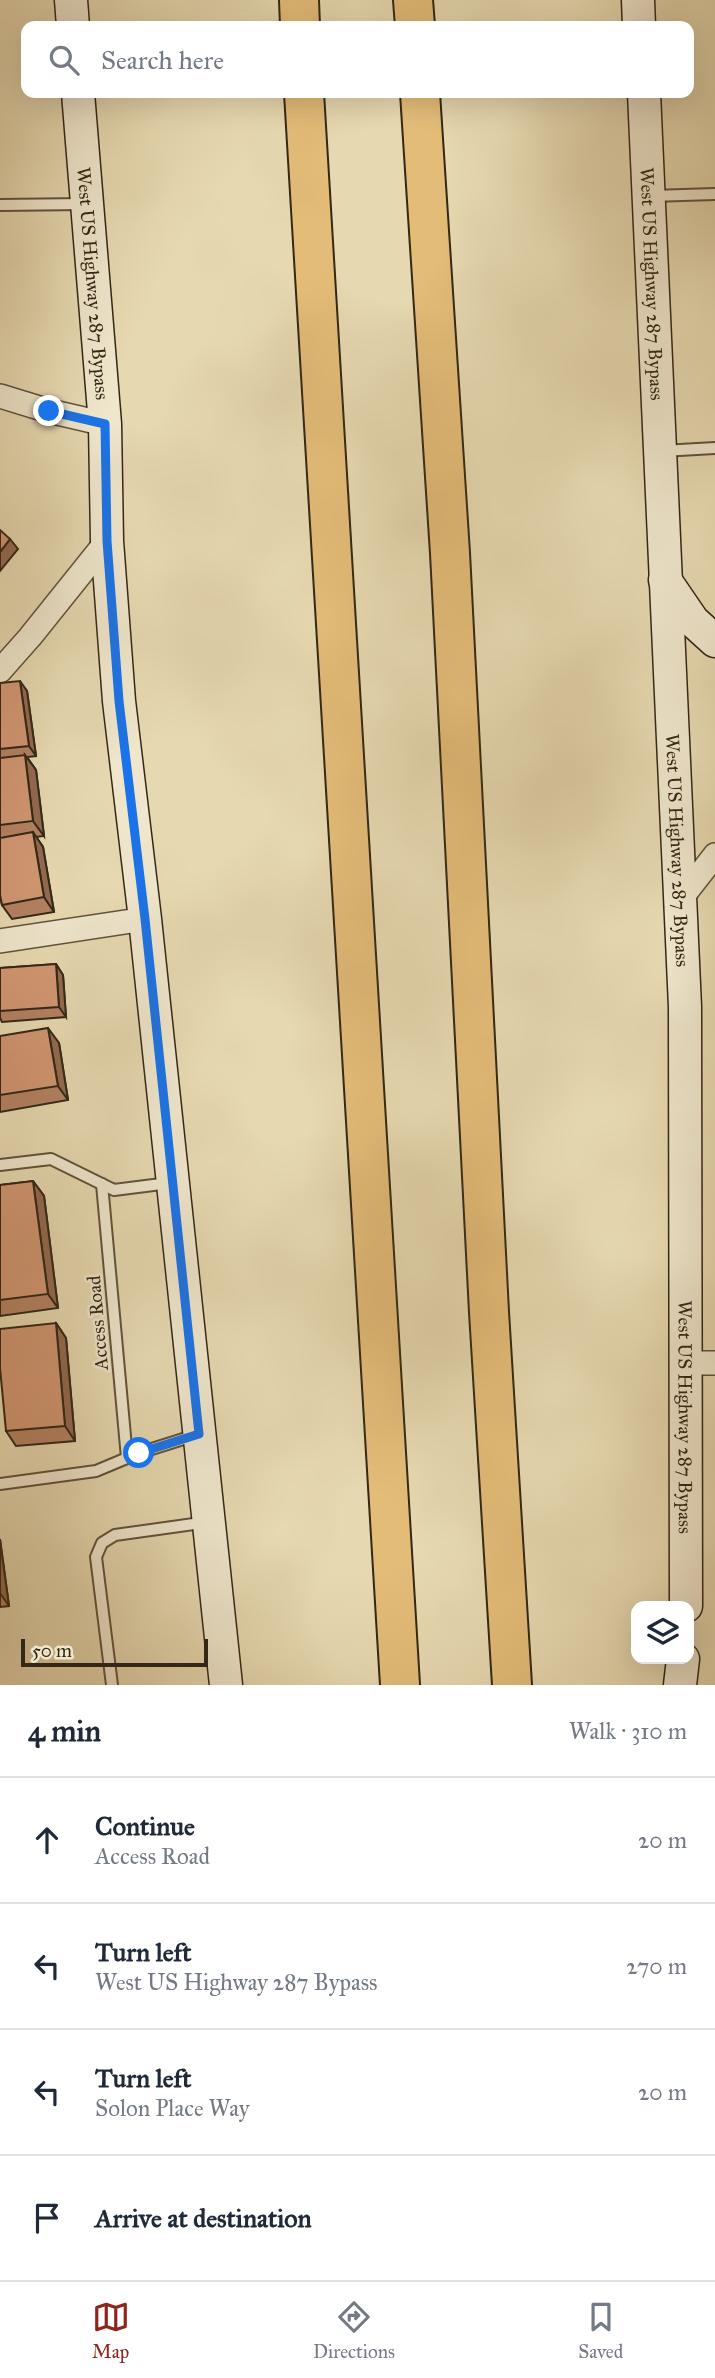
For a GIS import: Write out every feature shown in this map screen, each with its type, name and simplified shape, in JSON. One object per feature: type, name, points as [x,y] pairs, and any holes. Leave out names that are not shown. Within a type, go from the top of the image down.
[{"type":"highway","points":[[299,0],[300,21]]},
{"type":"highway","points":[[413,0],[415,21]]},
{"type":"highway","points":[[304,98],[400,1685]]},
{"type":"highway","points":[[419,98],[450,553],[490,1326],[512,1685]]},
{"type":"main road","points":[[71,0],[73,21]]},
{"type":"main road","points":[[638,0],[639,21]]},
{"type":"main road","name":"West US Highway 287 Bypass","points":[[78,98],[105,424],[107,541],[119,701],[145,919],[226,1685]]},
{"type":"main road","name":"West US Highway 287 Bypass","points":[[644,98],[700,1363],[686,1601]]},
{"type":"main road","points":[[665,579],[693,621],[715,641]]},
{"type":"main road","points":[[680,1685],[682,1664]]},
{"type":"street","points":[[0,396],[105,424]]},
{"type":"street","points":[[0,671],[107,541]]},
{"type":"street","points":[[680,900],[715,855]]},
{"type":"street","points":[[0,941],[145,919]]},
{"type":"lane","points":[[650,196],[715,194]]},
{"type":"lane","points":[[0,205],[87,204]]},
{"type":"lane","points":[[659,451],[715,448]]},
{"type":"lane","points":[[0,1165],[51,1159],[114,1190],[172,1183]]},
{"type":"lane","name":"Access Road","points":[[102,1184],[127,1458]]},
{"type":"lane","points":[[0,1484],[96,1471],[199,1434]]},
{"type":"lane","points":[[112,1685],[96,1556],[102,1543],[116,1535],[208,1522]]},
{"type":"building","points":[[0,530],[10,539],[0,552]]},
{"type":"building","points":[[20,681],[29,746],[0,749],[0,683]]},
{"type":"building","points":[[25,755],[33,821],[0,825],[0,758]]},
{"type":"building","points":[[33,832],[44,897],[2,905],[0,838]]},
{"type":"building","points":[[56,964],[59,1007],[0,1011],[0,968]]},
{"type":"building","points":[[48,1028],[58,1086],[0,1095],[0,1036]]},
{"type":"building","points":[[33,1181],[48,1294],[0,1300],[0,1185]]},
{"type":"building","points":[[56,1323],[65,1426],[6,1431],[0,1368],[0,1329]]},
{"type":"route","points":[[49,411],[105,424],[107,541],[119,701],[145,919],[199,1434],[139,1453]]}]
